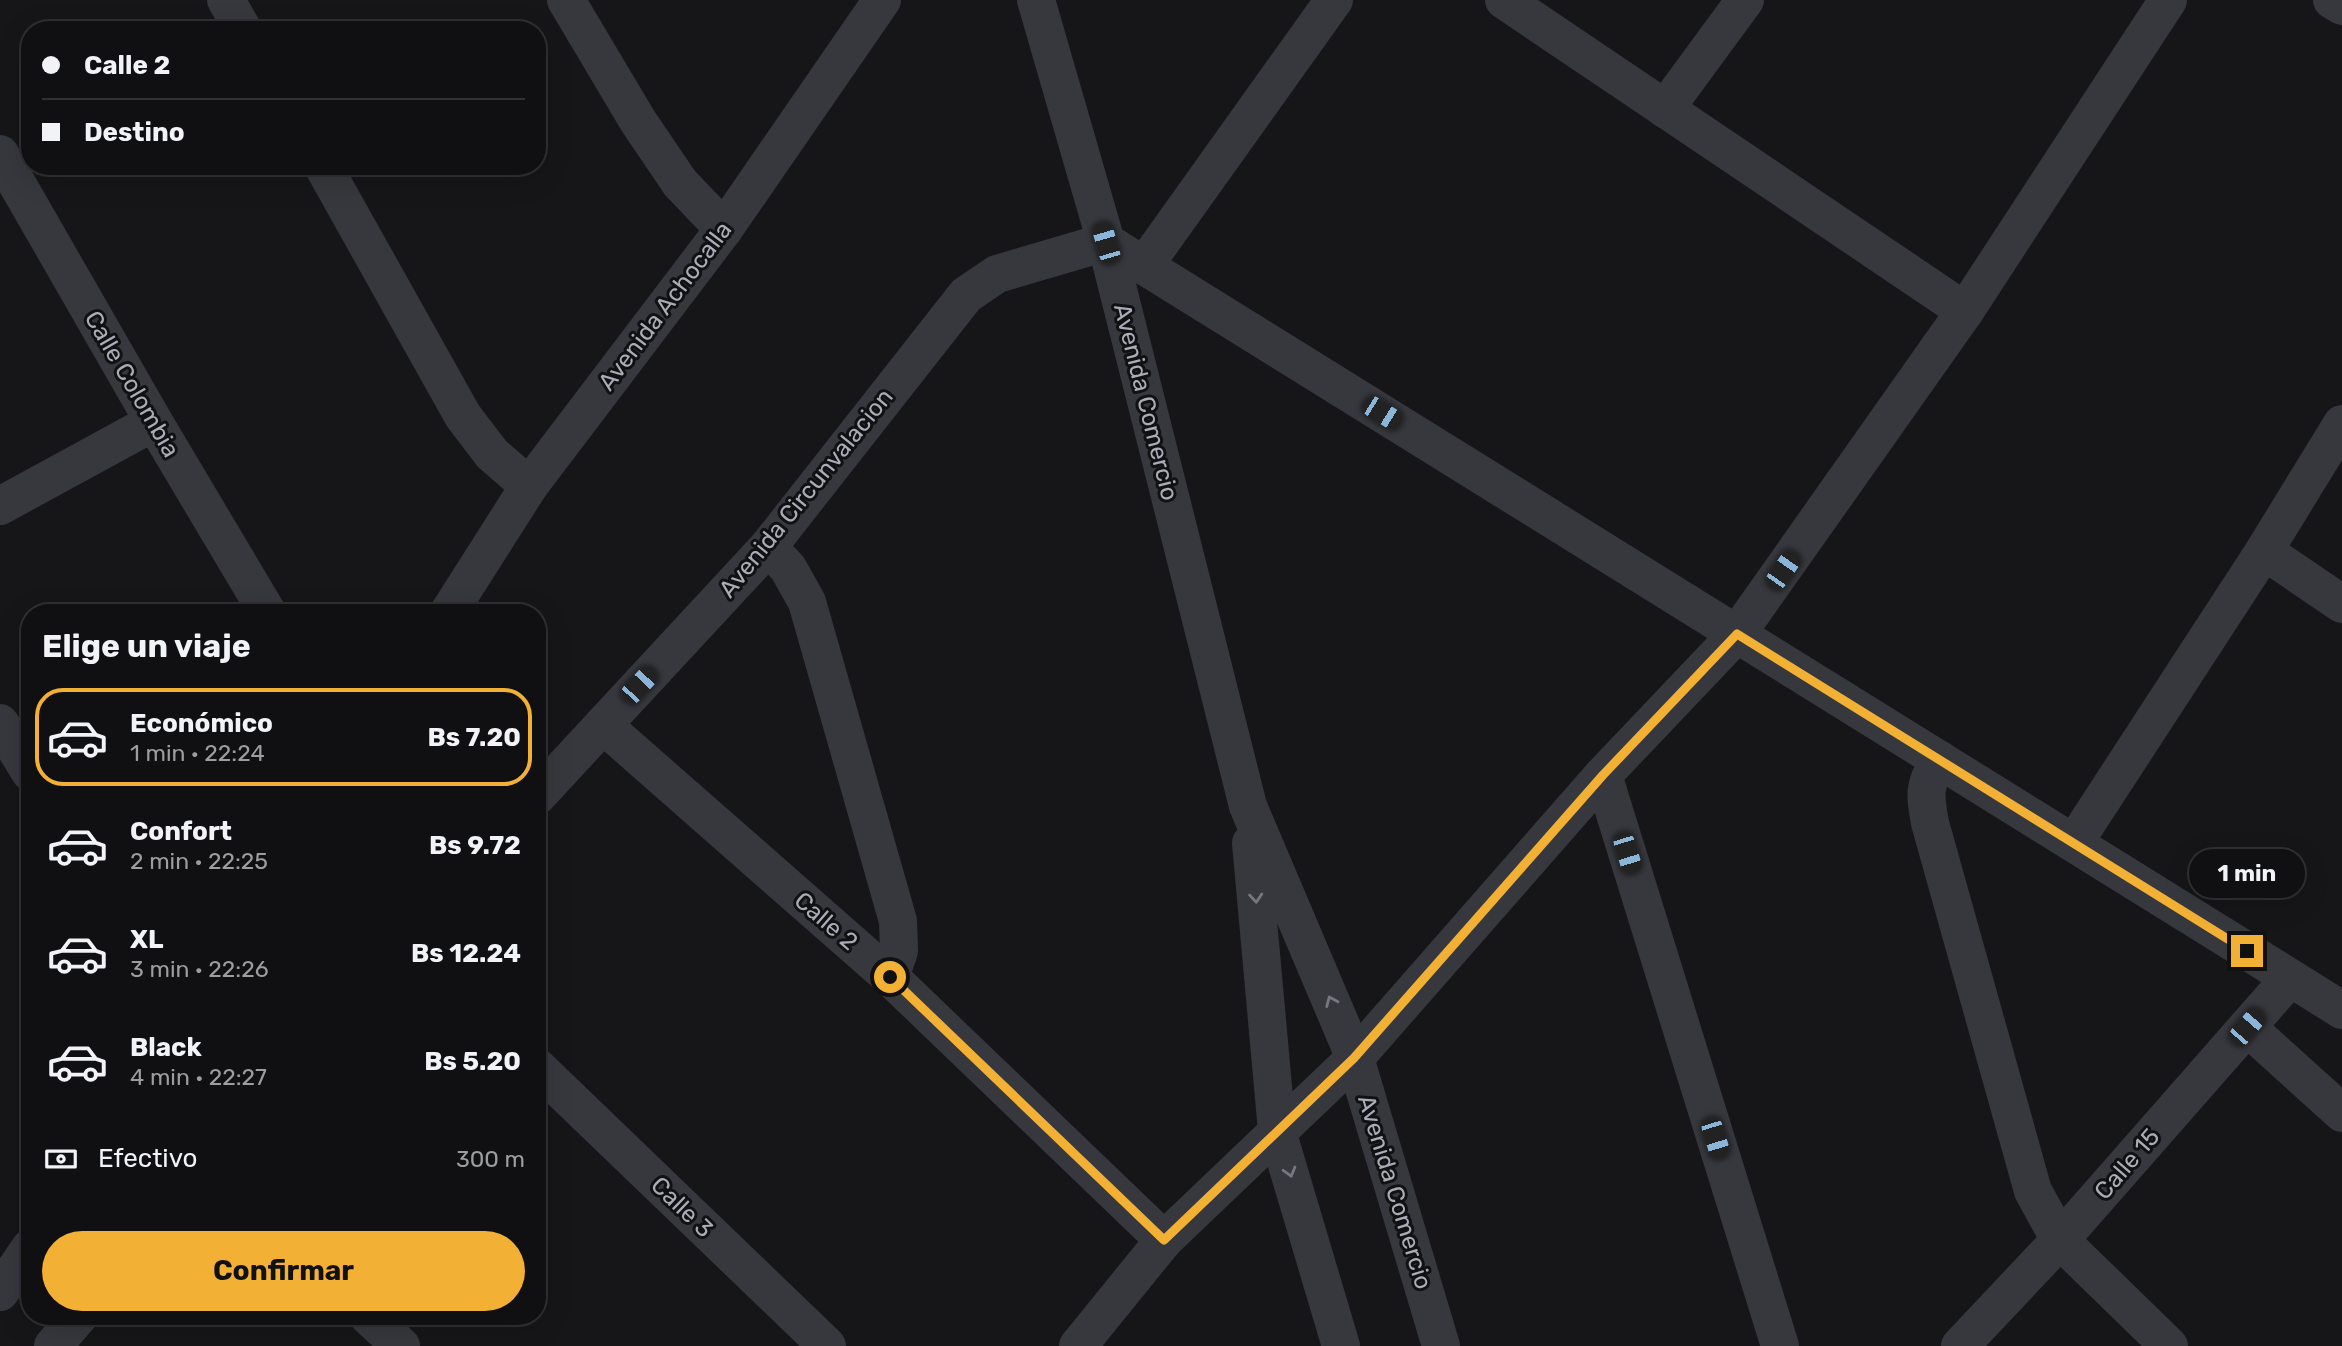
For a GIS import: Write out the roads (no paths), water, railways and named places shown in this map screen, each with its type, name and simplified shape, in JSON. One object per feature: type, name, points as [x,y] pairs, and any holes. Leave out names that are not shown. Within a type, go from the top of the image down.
[{"type":"street","points":[[226,0],[238,21]]},
{"type":"street","points":[[566,0],[638,121],[680,183],[724,229]]},
{"type":"street","name":"Avenida Achocalla","points":[[454,604],[529,486],[724,229],[882,0]]},
{"type":"street","name":"Avenida Comercio","points":[[1036,0],[1106,243],[1248,806],[1354,1058],[1441,1346]]},
{"type":"street","points":[[1144,266],[1334,0]]},
{"type":"street","points":[[1504,0],[1965,311]]},
{"type":"street","points":[[1665,109],[1745,0]]},
{"type":"street","points":[[1078,1346],[1164,1240],[1354,1058],[1603,775],[1737,634],[1965,311],[2168,0]]},
{"type":"street","points":[[2332,0],[2342,6]]},
{"type":"street","name":"Calle Colombia","points":[[0,154],[262,604]]},
{"type":"street","points":[[328,175],[463,415],[492,454],[529,486]]},
{"type":"street","points":[[1106,243],[2342,1010]]},
{"type":"street","name":"Avenida Circunvalacion","points":[[546,786],[768,547],[966,295],[997,274],[1106,243]]},
{"type":"street","points":[[0,506],[154,422]]},
{"type":"street","points":[[2074,843],[2264,551],[2342,424]]},
{"type":"street","points":[[768,547],[788,568],[807,602],[883,868],[898,921],[899,951],[890,977]]},
{"type":"street","points":[[2264,551],[2342,604]]},
{"type":"street","points":[[0,723],[21,757]]},
{"type":"street","name":"Calle 2","points":[[603,725],[890,977],[1164,1240]]},
{"type":"street","points":[[1940,760],[1928,778],[1925,793],[1930,823],[2033,1191],[2060,1240],[2169,1346]]},
{"type":"street","points":[[1603,775],[1780,1346]]},
{"type":"street","name":"Avenida Comercio","points":[[1248,806],[1278,1131],[1341,1346]]},
{"type":"street","name":"Calle 15","points":[[1960,1346],[2060,1240],[2290,978]]},
{"type":"street","points":[[2247,1027],[2342,1113]]},
{"type":"street","name":"Calle 3","points":[[546,1076],[827,1346]]},
{"type":"street","points":[[0,1292],[21,1261]]},
{"type":"street","points":[[53,1346],[71,1325]]},
{"type":"street","points":[[378,1325],[401,1346]]}]
